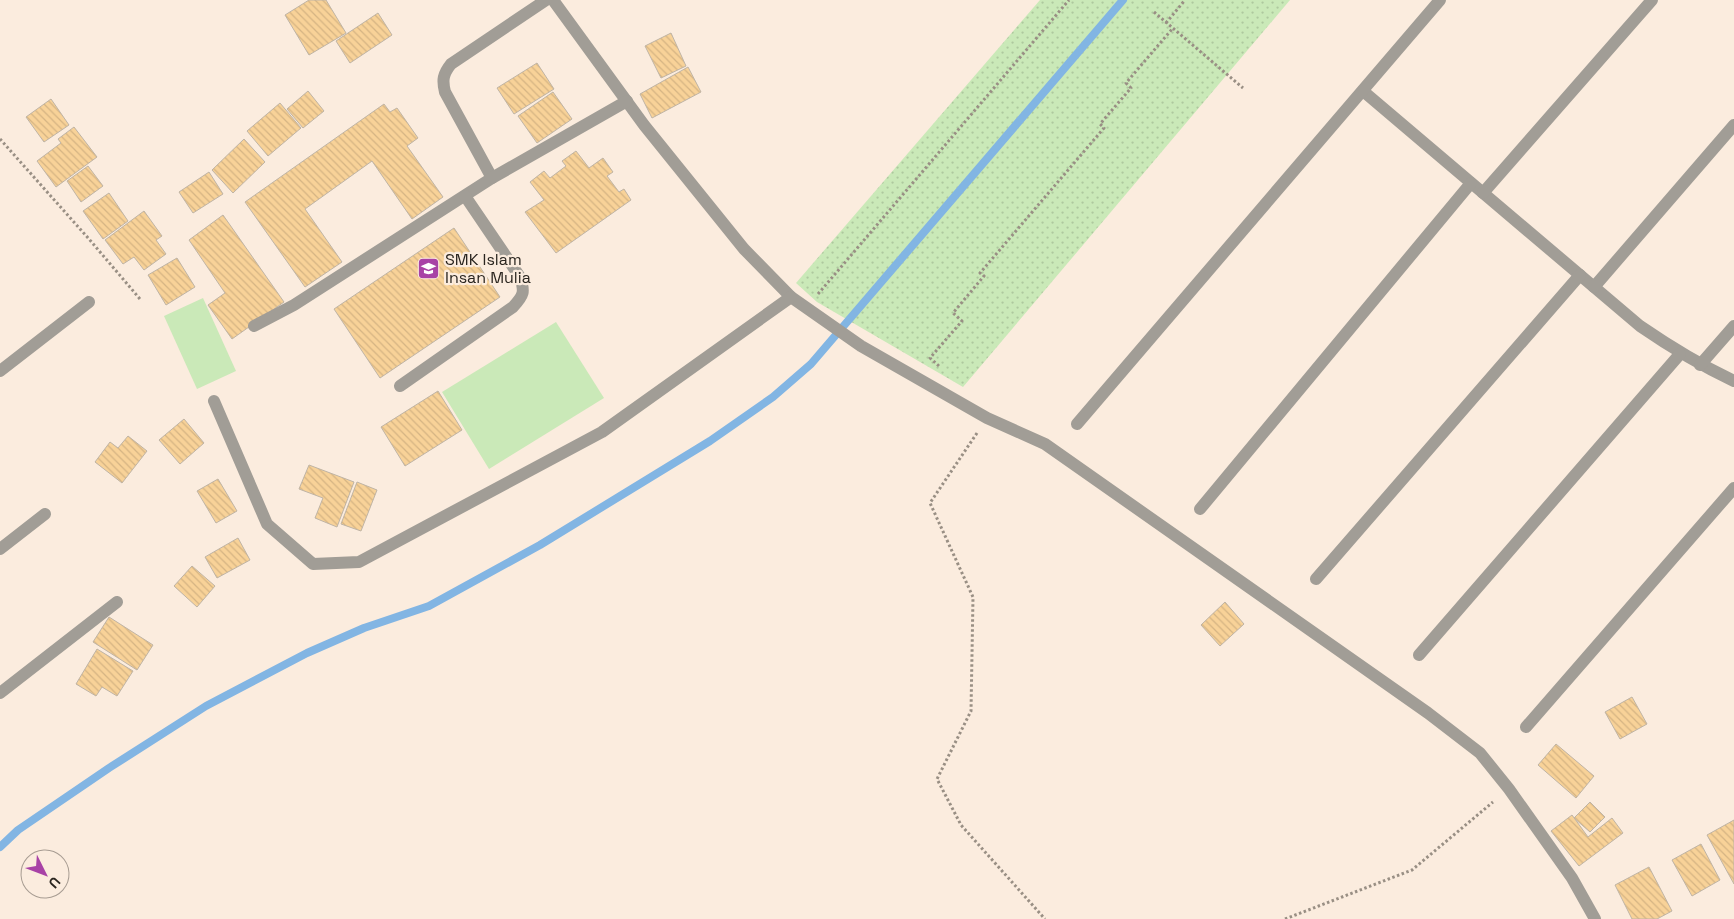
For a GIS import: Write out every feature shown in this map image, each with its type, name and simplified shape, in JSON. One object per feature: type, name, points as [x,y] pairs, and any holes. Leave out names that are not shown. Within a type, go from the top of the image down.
[{"type":"street","points":[[492,178],[445,92],[443,73],[451,64],[546,0]]},
{"type":"street","points":[[553,0],[644,125],[744,249],[791,297],[861,346],[987,418],[1045,444],[1428,713],[1480,753],[1509,789],[1572,878],[1595,919]]},
{"type":"street","points":[[1078,424],[1440,0]]},
{"type":"street","points":[[1483,193],[1652,0]]},
{"type":"street","points":[[1362,91],[1640,326],[1680,354],[1734,381]]},
{"type":"street","points":[[254,326],[294,305],[492,178],[627,101]]},
{"type":"street","points":[[1594,287],[1734,124]]},
{"type":"street","points":[[1200,509],[1472,183]]},
{"type":"street","points":[[400,386],[513,307],[522,298],[523,288],[520,277],[465,196]]},
{"type":"street","points":[[1316,579],[1580,274]]},
{"type":"street","points":[[214,401],[267,524],[313,564],[359,562],[602,432],[791,297]]},
{"type":"street","points":[[0,371],[89,302]]},
{"type":"street","points":[[1700,365],[1734,326]]},
{"type":"street","points":[[1419,655],[1680,354]]},
{"type":"street","points":[[1526,727],[1734,488]]},
{"type":"street","points":[[0,549],[45,514]]},
{"type":"street","points":[[0,693],[117,602]]},
{"type":"path","points":[[818,294],[1070,0]]},
{"type":"path","points":[[1166,23],[1185,0]]},
{"type":"path","points":[[1154,12],[1243,88]]},
{"type":"path","points":[[943,369],[930,358],[962,321],[953,313],[984,276],[980,273],[1104,128],[1100,124],[1131,88],[1126,83],[1173,28]]},
{"type":"path","points":[[0,139],[140,299]]},
{"type":"path","points":[[987,418],[930,503],[973,597],[971,711],[937,779],[961,825],[1045,919]]},
{"type":"path","points":[[1285,919],[1412,870],[1509,789]]},
{"type":"green space","points":[[1040,0],[1290,0],[963,387],[817,302],[796,283]]},
{"type":"green space","points":[[203,298],[236,371],[197,389],[164,316]]},
{"type":"green space","points":[[556,322],[604,398],[489,469],[442,392]]},
{"type":"building","points":[[309,0],[326,0],[346,33],[309,55],[285,15]]},
{"type":"building","points":[[378,13],[392,35],[350,63],[336,41]]},
{"type":"building","points":[[671,33],[686,66],[661,78],[645,46]]},
{"type":"building","points":[[537,63],[554,89],[514,114],[497,88]]},
{"type":"building","points":[[688,67],[701,92],[652,118],[640,94]]},
{"type":"building","points":[[308,91],[324,111],[303,128],[287,109]]},
{"type":"building","points":[[553,92],[572,119],[537,143],[518,116]]},
{"type":"building","points":[[51,99],[69,125],[44,142],[26,117]]},
{"type":"building","points":[[280,103],[301,128],[268,156],[247,131]]},
{"type":"building","points":[[384,104],[390,112],[397,108],[418,138],[407,146],[443,197],[412,219],[372,161],[305,209],[342,262],[305,287],[245,202]]},
{"type":"building","points":[[74,127],[97,157],[56,187],[37,161],[61,143],[58,139]]},
{"type":"building","points":[[244,139],[265,162],[233,193],[212,170]]},
{"type":"building","points":[[576,151],[589,168],[603,158],[613,172],[607,176],[619,192],[624,189],[631,200],[556,253],[525,212],[544,200],[530,182],[544,171],[550,178],[566,166],[562,161]]},
{"type":"building","points":[[88,166],[103,186],[81,202],[67,181]]},
{"type":"building","points":[[209,172],[223,194],[193,213],[179,192]]},
{"type":"building","points":[[109,193],[128,221],[103,239],[83,211]]},
{"type":"building","points":[[144,211],[162,236],[156,240],[166,254],[144,270],[134,257],[123,264],[105,240]]},
{"type":"building","points":[[223,215],[284,302],[232,339],[208,305],[225,293],[189,240]]},
{"type":"building","points":[[454,228],[500,297],[380,378],[334,309]]},
{"type":"building","points":[[177,258],[195,287],[166,305],[148,275]]},
{"type":"building","points":[[438,391],[462,430],[405,466],[381,427]]},
{"type":"building","points":[[184,419],[204,443],[180,464],[159,440]]},
{"type":"building","points":[[128,436],[147,451],[122,483],[95,462],[110,442],[118,448]]},
{"type":"building","points":[[309,465],[354,482],[337,527],[315,518],[323,498],[299,489]]},
{"type":"building","points":[[218,479],[237,511],[216,523],[197,491]]},
{"type":"building","points":[[357,482],[377,490],[361,531],[341,524]]},
{"type":"building","points":[[238,538],[250,560],[217,578],[205,557]]},
{"type":"building","points":[[192,566],[215,586],[197,607],[174,586]]},
{"type":"building","points":[[1225,602],[1244,624],[1220,646],[1201,625]]},
{"type":"building","points":[[109,617],[153,645],[137,670],[93,642]]},
{"type":"building","points":[[97,649],[133,671],[117,696],[102,687],[96,696],[76,684]]},
{"type":"building","points":[[1632,697],[1647,724],[1620,739],[1605,712]]},
{"type":"building","points":[[1556,744],[1594,776],[1576,798],[1538,765]]},
{"type":"building","points":[[1590,802],[1605,817],[1590,832],[1574,818]]},
{"type":"building","points":[[1572,815],[1588,837],[1612,818],[1623,833],[1579,866],[1551,831]]},
{"type":"building","points":[[1734,820],[1734,884],[1707,835]]},
{"type":"building","points":[[1701,844],[1720,880],[1692,896],[1672,860]]},
{"type":"building","points":[[1649,867],[1672,911],[1657,919],[1632,919],[1615,885]]},
{"type":"waterway","points":[[0,847],[18,830],[109,768],[206,706],[307,653],[364,628],[429,606],[540,545],[710,441],[773,397],[811,364],[1123,0]]},
{"type":"place","name":"SMK Islam Insan Mulia","points":[[429,268]]}]
